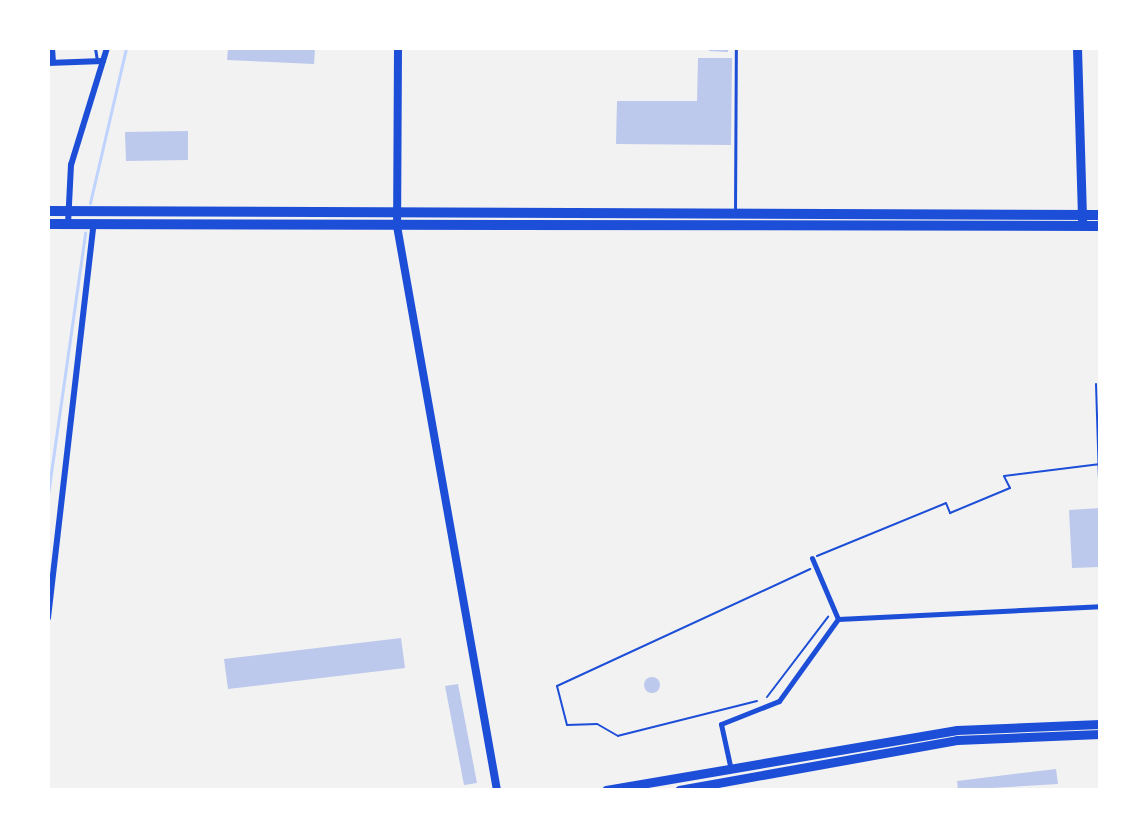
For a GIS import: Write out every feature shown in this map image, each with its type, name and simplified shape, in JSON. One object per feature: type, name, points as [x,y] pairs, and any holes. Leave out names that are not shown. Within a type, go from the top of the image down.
[{"type":"main road","points":[[1077,48],[1082,220]]},
{"type":"main road","points":[[48,211],[397,221]]},
{"type":"main road","points":[[48,224],[1082,220],[1100,215]]},
{"type":"main road","points":[[600,221],[735,216],[1082,220],[1100,226]]},
{"type":"main road","points":[[606,790],[957,730],[1100,724]]},
{"type":"main road","points":[[679,790],[957,740],[1100,734]]},
{"type":"street","points":[[52,48],[51,63],[100,61]]},
{"type":"street","points":[[68,224],[71,165],[100,61],[107,48]]},
{"type":"street","points":[[398,48],[397,221],[497,790]]},
{"type":"street","points":[[48,618],[57,563],[96,212]]},
{"type":"street","points":[[812,558],[838,619]]},
{"type":"street","points":[[48,562],[57,563]]},
{"type":"street","points":[[838,619],[1100,606]]},
{"type":"street","points":[[731,770],[721,724],[779,701],[838,619]]},
{"type":"lane","points":[[95,48],[100,61]]},
{"type":"lane","points":[[735,216],[736,48]]},
{"type":"path","points":[[1096,384],[1099,482]]},
{"type":"path","points":[[812,558],[946,503],[950,513],[1010,488],[1004,476],[1099,464]]},
{"type":"path","points":[[816,566],[557,686],[567,725],[597,724],[618,736],[768,696],[834,609]]},
{"type":"building","points":[[228,48],[315,48],[314,64],[227,60]]},
{"type":"building","points":[[709,48],[728,48],[728,52],[709,51]]},
{"type":"building","points":[[698,58],[732,58],[731,145],[616,144],[617,101],[697,101]]},
{"type":"building","points":[[188,131],[188,160],[126,161],[125,132]]},
{"type":"building","points":[[1100,508],[1100,567],[1072,568],[1069,510]]},
{"type":"building","points":[[401,638],[405,668],[228,689],[224,659]]},
{"type":"building","points":[[649,677],[655,677],[660,685],[658,691],[649,693],[644,688],[644,682]]},
{"type":"building","points":[[458,684],[477,783],[464,785],[445,686]]},
{"type":"building","points":[[1056,769],[1058,784],[958,790],[957,781]]},
{"type":"waterway","points":[[90,203],[126,48]]},
{"type":"waterway","points":[[48,494],[85,233]]}]
